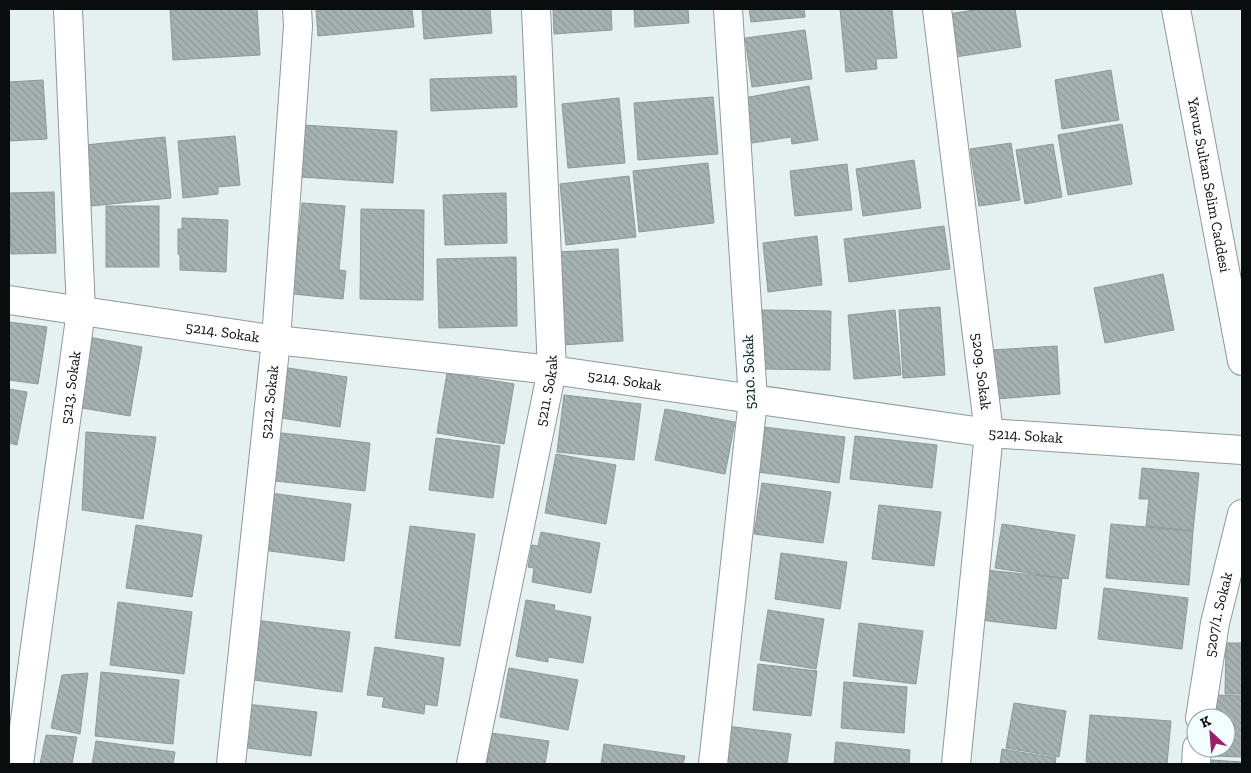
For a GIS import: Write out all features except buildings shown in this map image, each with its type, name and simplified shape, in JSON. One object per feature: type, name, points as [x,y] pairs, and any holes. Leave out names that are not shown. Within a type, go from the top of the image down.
[{"type":"street","name":"5213. Sokak","points":[[19,764],[81,311],[68,9]]},
{"type":"street","name":"5212. Sokak","points":[[231,764],[276,340],[298,26],[297,9]]},
{"type":"street","name":"5211. Sokak","points":[[472,764],[552,370],[536,9]]},
{"type":"street","name":"5210. Sokak","points":[[713,764],[753,400],[728,9]]},
{"type":"street","name":"5209. Sokak","points":[[937,9],[989,432],[956,764]]},
{"type":"street","name":"Yavuz Sultan Selim Caddesi","points":[[1176,9],[1242,361]]},
{"type":"street","name":"5214. Sokak","points":[[9,300],[276,340],[552,370],[989,432],[1242,450]]},
{"type":"street","name":"5207/1. Sokak","points":[[1202,708],[1215,623],[1242,514]]}]
